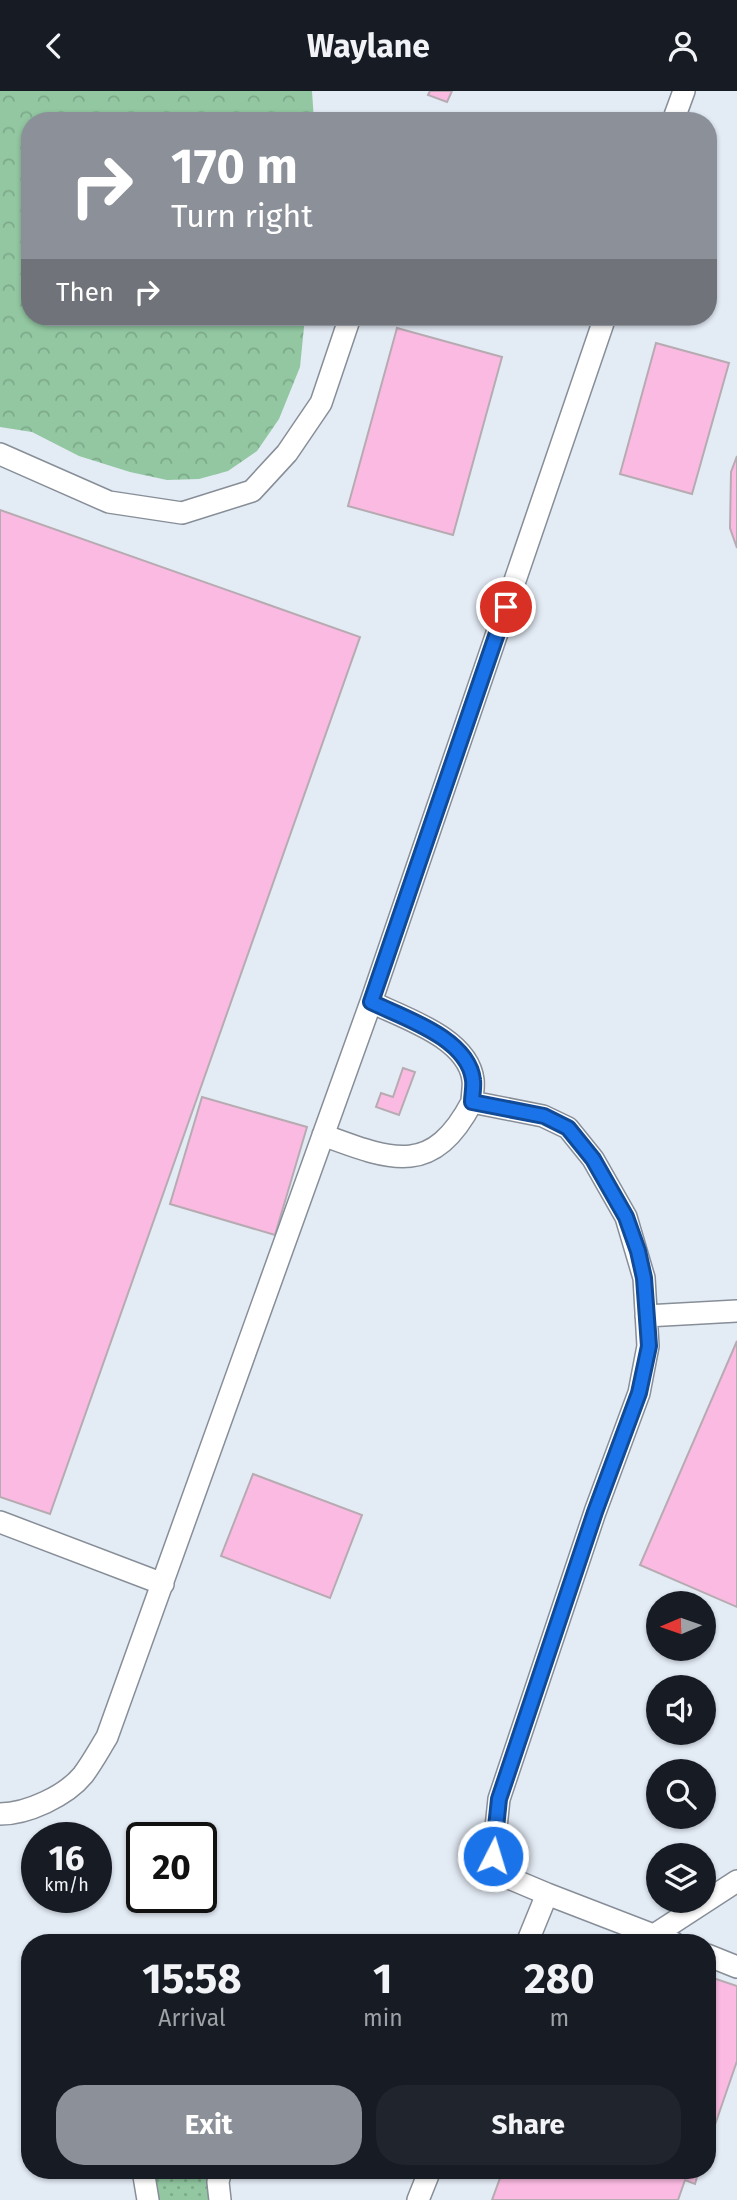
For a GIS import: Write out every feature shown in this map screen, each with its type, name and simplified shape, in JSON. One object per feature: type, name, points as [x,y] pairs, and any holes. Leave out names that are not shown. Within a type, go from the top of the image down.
[{"type":"lane","points":[[676,112],[684,91]]},
{"type":"lane","points":[[0,454],[109,502],[182,513],[252,491],[287,453],[321,403],[347,326]]},
{"type":"lane","points":[[0,1814],[33,1809],[51,1799],[81,1777],[107,1737],[371,1002],[603,326]]},
{"type":"lane","points":[[323,1135],[391,1157],[420,1154],[443,1144],[460,1125],[472,1102],[473,1079],[466,1058],[450,1041],[371,1002]]},
{"type":"lane","points":[[472,1102],[544,1116],[568,1128],[593,1159],[626,1217],[644,1278],[649,1346],[639,1393],[595,1512],[499,1799],[493,1856],[497,1869],[509,1878],[651,1934]]},
{"type":"lane","points":[[646,1316],[737,1311]]},
{"type":"lane","points":[[0,1522],[163,1584]]},
{"type":"lane","points":[[656,1934],[737,1881]]},
{"type":"lane","points":[[531,1934],[547,1894]]},
{"type":"lane","points":[[716,1959],[737,1967]]},
{"type":"lane","points":[[144,2179],[148,2200]]},
{"type":"lane","points":[[218,2179],[220,2200]]},
{"type":"lane","points":[[418,2200],[426,2179]]},
{"type":"green space","points":[[0,91],[312,91],[313,112],[21,112],[21,326],[304,326],[300,367],[279,419],[257,451],[228,471],[199,479],[167,480],[79,456],[32,432],[0,427]]},
{"type":"green space","points":[[144,2179],[221,2179],[220,2200],[148,2200]]},
{"type":"building","points":[[430,91],[452,91],[447,102],[428,95]]},
{"type":"building","points":[[397,328],[502,357],[453,535],[348,506]]},
{"type":"building","points":[[656,343],[729,363],[692,494],[620,474]]},
{"type":"building","points":[[737,456],[737,548],[730,528],[731,472]]},
{"type":"building","points":[[0,510],[360,637],[50,1514],[0,1497]]},
{"type":"building","points":[[403,1068],[415,1072],[399,1115],[376,1107],[381,1093],[393,1097]]},
{"type":"building","points":[[202,1097],[307,1127],[275,1235],[170,1204]]},
{"type":"building","points":[[737,1341],[737,1607],[716,1598],[716,1591],[700,1591],[640,1565]]},
{"type":"building","points":[[253,1474],[362,1515],[330,1598],[221,1556]]},
{"type":"building","points":[[716,1979],[737,1986],[737,2061],[716,2122]]},
{"type":"building","points":[[500,2179],[696,2179],[695,2184],[685,2180],[678,2200],[492,2200]]},
{"type":"route","points":[[493,1856],[499,1799],[595,1512],[639,1393],[649,1346],[644,1278],[626,1217],[593,1159],[568,1128],[544,1116],[472,1102],[473,1079],[466,1058],[450,1041],[371,1002],[506,607]]}]
